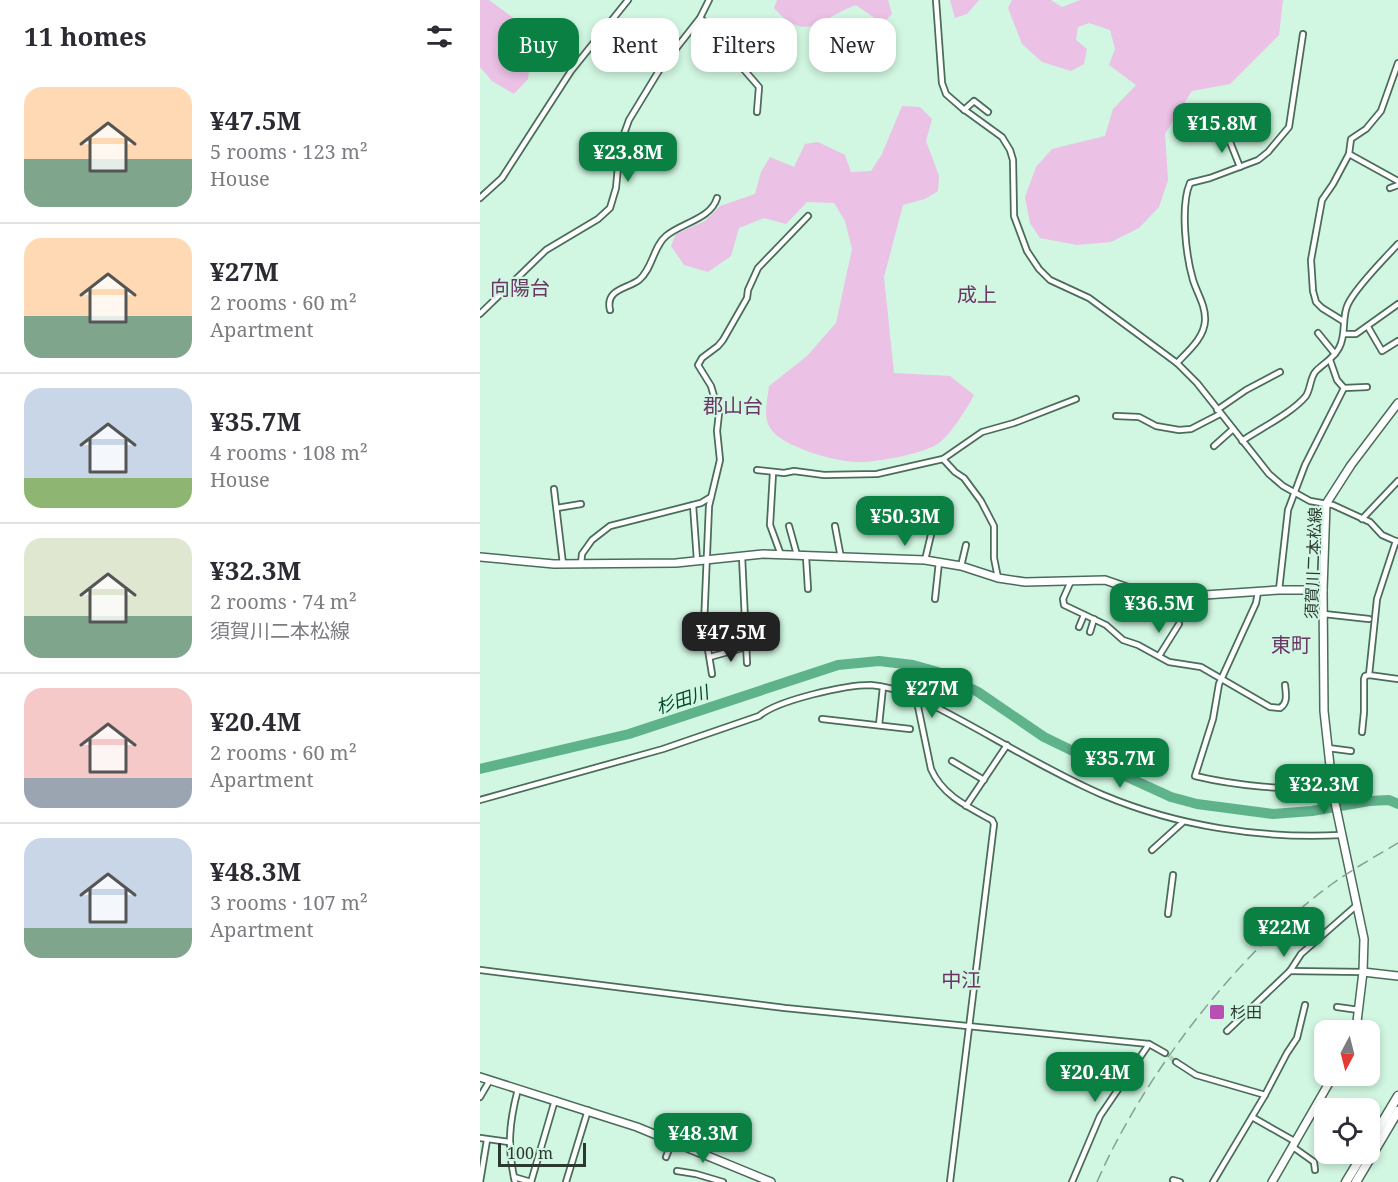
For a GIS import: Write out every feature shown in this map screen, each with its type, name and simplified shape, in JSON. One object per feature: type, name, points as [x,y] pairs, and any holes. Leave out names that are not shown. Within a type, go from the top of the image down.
[{"type":"highway","points":[[1380,1126],[1398,1096]]},
{"type":"highway","points":[[1356,1182],[1398,1111]]},
{"type":"highway","points":[[1346,1182],[1357,1164]]},
{"type":"street","points":[[480,198],[502,178],[571,71],[628,0]]},
{"type":"street","points":[[700,18],[709,0]]},
{"type":"street","points":[[936,0],[942,83],[946,94],[1002,137],[1010,150],[1013,160],[1014,216],[1027,251],[1039,269],[1050,280],[1089,298],[1177,363],[1197,383],[1269,474],[1293,492],[1310,501],[1333,505],[1370,522],[1382,535],[1397,542],[1377,599],[1369,675],[1364,679],[1362,732]]},
{"type":"street","points":[[480,314],[546,250],[598,219],[610,208],[616,188],[620,145],[629,120],[660,69],[691,29]]},
{"type":"street","points":[[1177,363],[1195,344],[1205,320],[1188,260],[1185,193],[1190,183],[1258,160],[1268,152],[1289,127],[1303,34]]},
{"type":"street","points":[[1343,321],[1316,302],[1312,291],[1311,260],[1322,200],[1349,154],[1351,139],[1366,129],[1381,111],[1398,63]]},
{"type":"street","points":[[746,72],[759,87],[757,112]]},
{"type":"street","points":[[964,110],[974,101],[988,112]]},
{"type":"street","points":[[1226,132],[1240,167]]},
{"type":"street","points":[[1349,154],[1398,183],[1390,188]]},
{"type":"street","points":[[610,310],[610,302],[614,294],[627,284],[638,280],[645,273],[665,236],[713,207],[717,198]]},
{"type":"street","points":[[712,674],[704,625],[709,506],[720,460],[717,431],[719,413],[716,397],[698,365],[723,340],[747,298],[748,290],[758,268],[808,216]]},
{"type":"street","points":[[1242,441],[1301,401],[1308,392],[1315,372],[1335,354],[1344,334],[1343,321],[1348,304],[1358,289],[1398,244]]},
{"type":"street","points":[[1344,334],[1356,334],[1398,304]]},
{"type":"street","points":[[1368,327],[1382,351],[1398,341]]},
{"type":"street","points":[[1318,333],[1335,354]]},
{"type":"street","points":[[1330,360],[1344,388]]},
{"type":"street","points":[[1116,416],[1139,417],[1156,426],[1179,430],[1191,429],[1246,390],[1280,372]]},
{"type":"street","points":[[1344,388],[1367,387]]},
{"type":"street","points":[[1279,590],[1285,523],[1293,492],[1344,388]]},
{"type":"street","points":[[756,471],[773,473],[794,471],[824,475],[877,474],[943,459],[982,432],[1014,423],[1076,399]]},
{"type":"street","name":"須賀川二本松線","points":[[1358,1020],[1364,939],[1332,791],[1324,711],[1323,590],[1326,504],[1351,465],[1398,403]]},
{"type":"street","points":[[1214,446],[1233,429]]},
{"type":"street","points":[[943,459],[964,478],[981,501],[994,526],[993,558],[998,578]]},
{"type":"street","points":[[773,473],[770,525],[781,555]]},
{"type":"street","points":[[1362,519],[1398,481]]},
{"type":"street","points":[[1391,488],[1398,489]]},
{"type":"street","points":[[554,489],[563,564]]},
{"type":"street","points":[[581,564],[582,554],[592,540],[610,526],[701,503],[711,497]]},
{"type":"street","points":[[557,508],[581,504]]},
{"type":"street","points":[[693,505],[697,560]]},
{"type":"street","points":[[925,560],[935,518]]},
{"type":"street","points":[[789,526],[802,556],[808,589]]},
{"type":"street","points":[[835,526],[841,558]]},
{"type":"street","points":[[961,566],[966,545]]},
{"type":"street","points":[[480,557],[563,564],[676,563],[742,556],[781,555],[925,560],[961,566],[998,578],[1025,582],[1072,579],[1106,580],[1145,595],[1160,597],[1279,590],[1323,590]]},
{"type":"street","points":[[742,556],[747,663]]},
{"type":"street","points":[[935,599],[939,562]]},
{"type":"street","points":[[1072,579],[1063,602],[1066,607],[1106,625],[1123,640],[1138,645],[1169,662],[1202,667],[1259,702],[1274,707],[1282,707],[1286,701],[1284,686]]},
{"type":"street","points":[[1258,592],[1256,603],[1222,678],[1208,737],[1195,776],[1260,787],[1332,791]]},
{"type":"street","points":[[1160,597],[1167,605]]},
{"type":"street","points":[[1324,614],[1369,619]]},
{"type":"street","points":[[1079,627],[1084,615]]},
{"type":"street","points":[[1090,632],[1094,619]]},
{"type":"street","points":[[707,640],[745,622]]},
{"type":"street","points":[[1159,656],[1179,624]]},
{"type":"street","points":[[710,657],[746,647]]},
{"type":"street","points":[[1369,675],[1398,679]]},
{"type":"street","points":[[480,800],[663,749],[759,716],[767,709],[825,692],[860,686],[883,687],[916,697],[1103,795],[1183,822],[1268,833],[1340,833]]},
{"type":"street","points":[[879,725],[883,687]]},
{"type":"street","points":[[916,697],[934,776],[947,792],[966,806],[992,820],[994,824],[950,1182]]},
{"type":"street","points":[[822,719],[910,729]]},
{"type":"street","points":[[966,806],[1007,745]]},
{"type":"street","points":[[1328,748],[1351,751]]},
{"type":"street","points":[[952,761],[984,780]]},
{"type":"street","points":[[1152,850],[1183,822]]},
{"type":"street","points":[[1168,914],[1173,875]]},
{"type":"street","points":[[1227,1031],[1290,971],[1300,954],[1357,905]]},
{"type":"street","points":[[480,970],[785,1008],[1149,1044],[1165,1053]]},
{"type":"street","points":[[1290,971],[1363,972],[1398,976]]},
{"type":"street","points":[[1213,1182],[1297,1038],[1305,1005]]},
{"type":"street","points":[[1338,1007],[1359,1010]]},
{"type":"street","points":[[1072,1182],[1100,1116],[1149,1044]]},
{"type":"street","points":[[1176,1062],[1196,1075],[1265,1095]]},
{"type":"street","points":[[480,1077],[588,1110],[672,1141],[771,1182]]},
{"type":"street","points":[[480,1096],[490,1080]]},
{"type":"street","points":[[1272,1182],[1327,1086]]},
{"type":"street","points":[[518,1089],[510,1119],[509,1142],[515,1180],[531,1182],[555,1100]]},
{"type":"street","points":[[566,1182],[588,1110]]},
{"type":"street","points":[[1252,1117],[1294,1144],[1314,1162],[1314,1170]]},
{"type":"street","points":[[480,1138],[509,1142]]},
{"type":"street","points":[[480,1182],[487,1140]]},
{"type":"street","points":[[666,1157],[672,1141]]},
{"type":"street","points":[[677,1171],[723,1182]]},
{"type":"street","points":[[1173,1180],[1180,1182]]},
{"type":"shaded area","points":[[480,0],[489,0],[513,18],[498,18],[498,72],[529,72],[528,79],[514,94],[492,81],[480,67]]},
{"type":"shaded area","points":[[777,0],[888,0],[892,14],[888,18],[875,18],[856,5],[828,18],[809,18],[809,26],[805,27],[797,25],[797,18],[785,18],[774,8]]},
{"type":"shaded area","points":[[950,0],[979,0],[967,14],[955,18]]},
{"type":"shaded area","points":[[1012,0],[1051,0],[1062,7],[1080,0],[1283,0],[1279,35],[1230,84],[1192,91],[1165,134],[1168,180],[1159,207],[1139,228],[1111,242],[1077,245],[1040,238],[1030,223],[1025,197],[1036,167],[1052,149],[1105,136],[1113,109],[1136,85],[1109,65],[1115,49],[1110,30],[1089,23],[1078,27],[1076,40],[1087,49],[1084,64],[1071,71],[1042,62],[1022,44],[1008,8]]},
{"type":"shaded area","points":[[902,106],[920,107],[932,119],[926,141],[939,176],[938,191],[925,199],[903,205],[884,277],[894,373],[950,376],[974,395],[952,430],[936,445],[910,454],[877,461],[850,462],[825,457],[784,441],[769,426],[766,411],[769,386],[807,356],[836,323],[852,249],[845,221],[834,203],[807,202],[786,224],[764,218],[739,228],[731,256],[708,272],[684,265],[671,246],[676,234],[705,221],[720,206],[755,194],[761,172],[770,157],[794,167],[805,144],[818,142],[845,155],[851,172],[871,171],[882,154]]},
{"type":"waterway","name":"杉田川","points":[[480,769],[629,734],[838,665],[879,661],[913,665],[938,672],[978,692],[1044,737],[1171,797],[1197,804],[1273,814],[1312,811],[1369,801],[1389,800],[1398,804]]},
{"type":"tunnel","points":[[1165,1053],[1176,1062]]},
{"type":"railway","points":[[1097,1182],[1140,1100],[1196,1019],[1228,980],[1297,912],[1340,878],[1398,843]]},
{"type":"place","name":"杉田","points":[[1217,1012]]},
{"type":"district","name":"向陽台","points":[[520,287]]},
{"type":"district","name":"成上","points":[[977,294]]},
{"type":"district","name":"郡山台","points":[[733,405]]},
{"type":"district","name":"東町","points":[[1291,644]]},
{"type":"district","name":"中江","points":[[961,979]]}]
